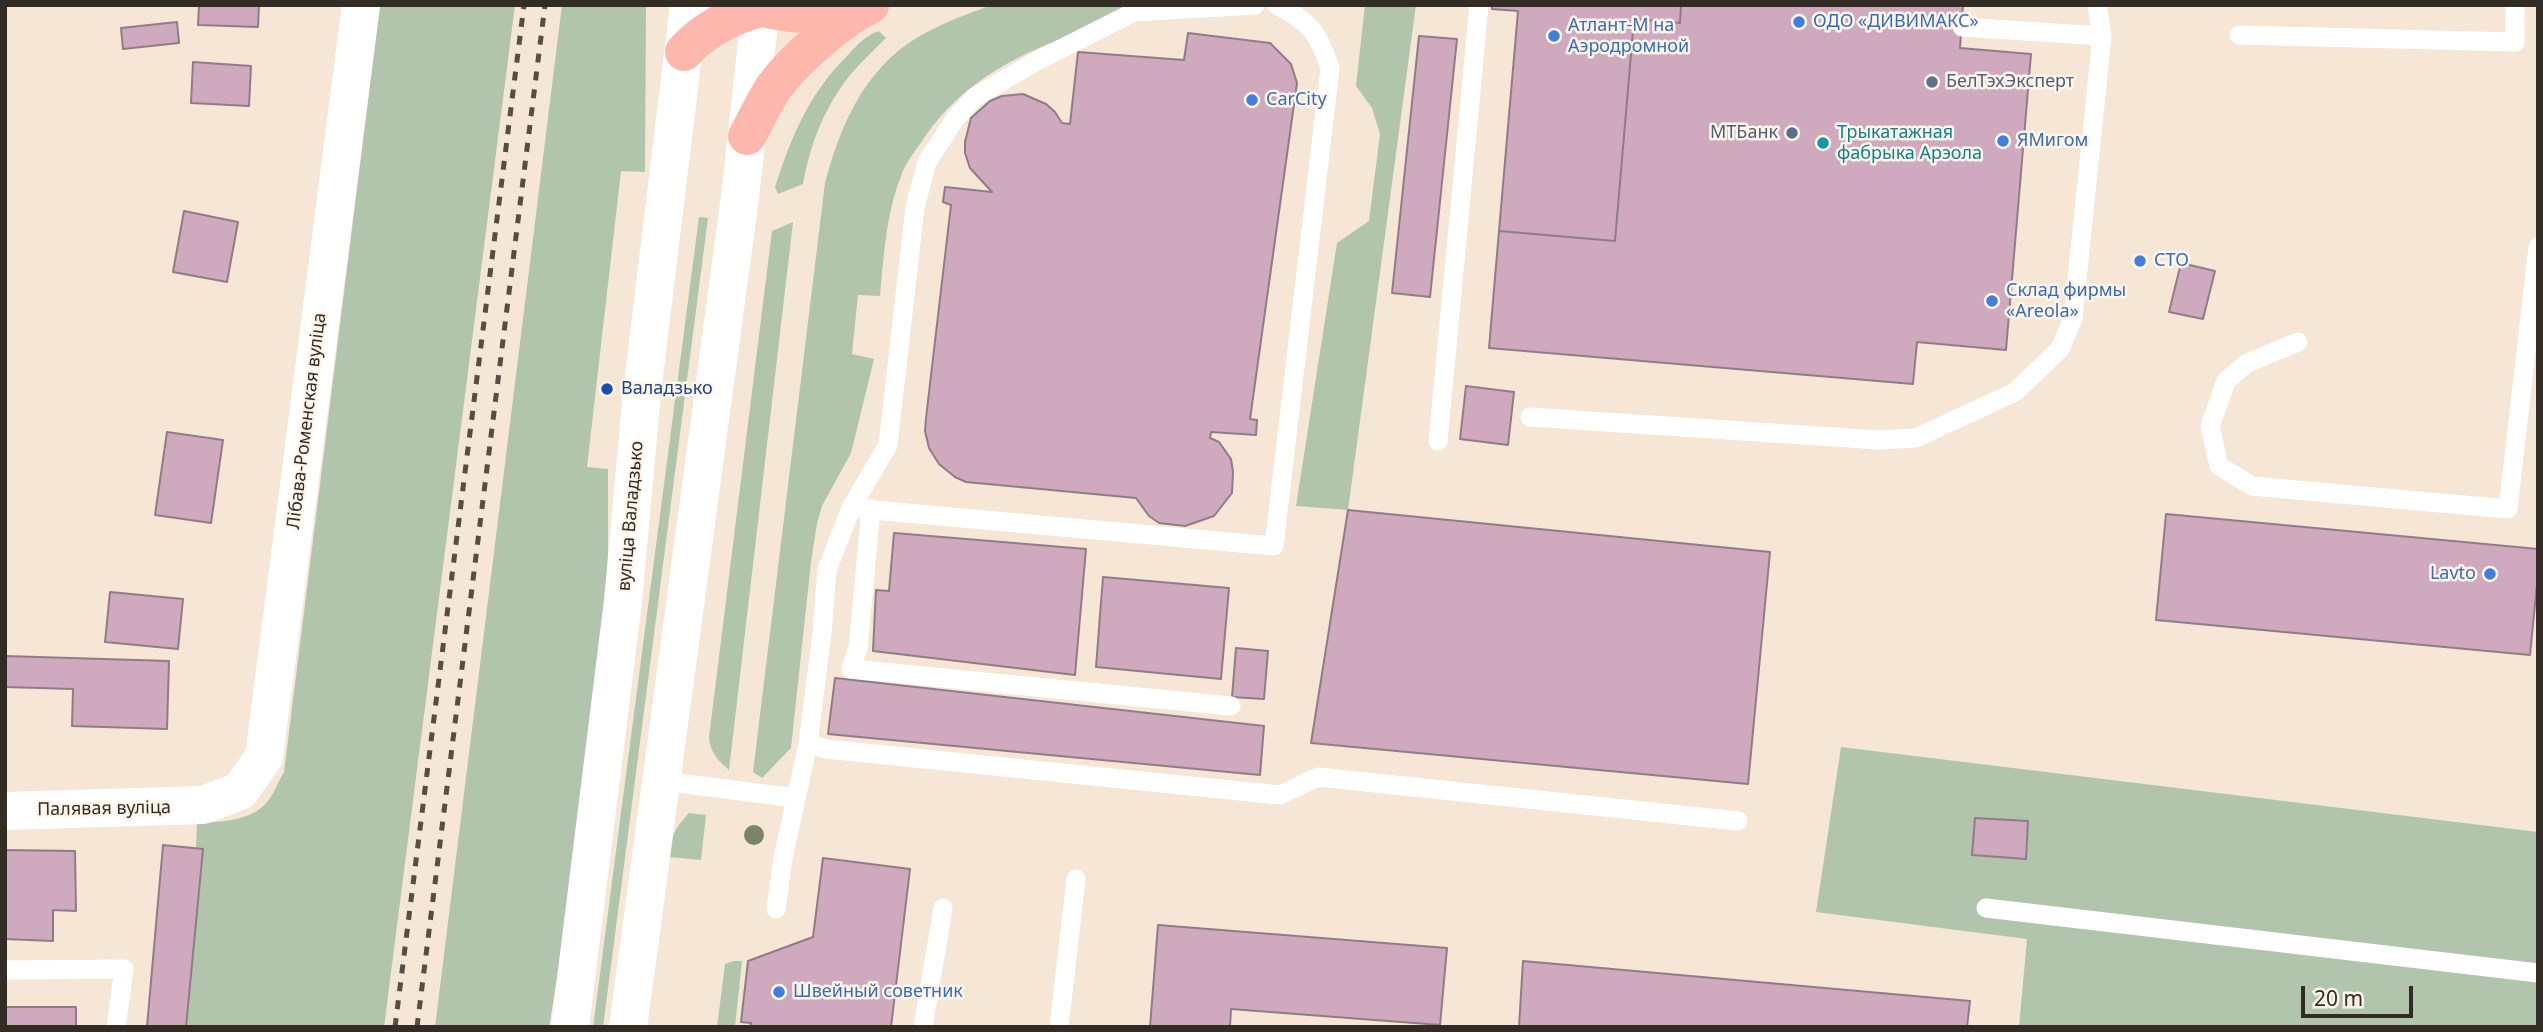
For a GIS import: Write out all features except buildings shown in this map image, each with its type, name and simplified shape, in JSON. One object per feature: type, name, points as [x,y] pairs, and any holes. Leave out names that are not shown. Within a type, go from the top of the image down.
[{"type":"main road","name":"Лібава-Роменская вуліца","points":[[203,805],[240,791],[264,757],[361,5]]},
{"type":"main road","name":"вуліца Валадзько","points":[[570,1027],[623,601],[642,392],[689,5]]},
{"type":"main road","points":[[628,1027],[762,6]]},
{"type":"main road","points":[[684,52],[706,31],[762,6],[784,13],[815,16],[864,8]]},
{"type":"main road","points":[[747,135],[774,88],[797,60],[864,8]]},
{"type":"main road","name":"Палявая вуліца","points":[[5,811],[203,805]]},
{"type":"lane","points":[[776,909],[783,858],[808,744],[827,570],[851,508],[888,445],[915,206],[927,162],[955,119],[975,97],[1035,62],[1134,12],[1255,5]]},
{"type":"lane","points":[[851,508],[1274,546],[1330,68],[1320,39],[1304,20],[1277,5]]},
{"type":"lane","points":[[1438,441],[1479,5]]},
{"type":"lane","points":[[1530,417],[1879,440],[1916,438],[2015,392],[2060,349],[2073,318],[2102,36],[2097,5]]},
{"type":"lane","points":[[2239,35],[2515,43],[2515,5]]},
{"type":"lane","points":[[1962,27],[2102,36]]},
{"type":"lane","points":[[2298,342],[2247,363],[2226,381],[2210,426],[2218,466],[2252,486],[2508,509],[2538,247]]},
{"type":"lane","points":[[871,509],[858,648],[851,669],[1231,706]]},
{"type":"lane","points":[[808,744],[826,749],[1280,795],[1318,777],[1738,821]]},
{"type":"lane","points":[[662,781],[796,799]]},
{"type":"lane","points":[[1059,1027],[1076,879]]},
{"type":"lane","points":[[923,1027],[943,908]]},
{"type":"lane","points":[[1986,908],[2538,973]]},
{"type":"lane","points":[[5,970],[124,969],[116,1027]]},
{"type":"green space","points":[[380,5],[515,5],[384,1027],[186,1027],[203,849],[196,848],[197,822],[224,821],[253,813],[269,799],[284,772]]},
{"type":"green space","points":[[562,5],[646,5],[645,172],[621,171],[587,467],[608,469],[608,581],[566,924],[549,1027],[435,1027]]},
{"type":"green space","points":[[991,5],[1153,5],[1054,41],[995,71],[968,90],[943,114],[905,167],[889,220],[880,296],[858,295],[852,354],[874,359],[851,453],[822,506],[817,523],[791,748],[762,778],[753,772],[825,183],[832,159],[861,94],[891,58],[931,30]]},
{"type":"green space","points":[[1365,5],[1416,5],[1348,510],[1296,506],[1337,243],[1369,221],[1380,134],[1372,108],[1356,86]]},
{"type":"green space","points":[[879,31],[886,38],[851,74],[826,112],[814,140],[803,184],[778,194],[775,187],[781,168],[795,132],[812,100],[835,69],[856,47],[866,37]]},
{"type":"green space","points":[[699,217],[708,218],[603,1027],[593,1027]]},
{"type":"green space","points":[[793,222],[729,770],[713,752],[709,737],[772,231]]},
{"type":"green space","points":[[1841,747],[2538,832],[2538,1027],[2019,1027],[2027,939],[1816,912]]},
{"type":"green space","points":[[689,813],[706,815],[701,860],[668,857],[674,833]]},
{"type":"green space","points":[[742,961],[735,1027],[717,1027],[725,964]]},
{"type":"railway","points":[[395,1027],[524,5]]},
{"type":"railway","points":[[417,1027],[545,5]]},
{"type":"place","name":"ОДО «ДИВИМАКС»","points":[[1799,22]]},
{"type":"place","name":"Атлант-М на Аэродромной","points":[[1554,36]]},
{"type":"place","name":"БелТэхЭксперт","points":[[1932,82]]},
{"type":"place","name":"CarCity","points":[[1252,100]]},
{"type":"place","name":"МТБанк","points":[[1792,133]]},
{"type":"place","name":"ЯМигом","points":[[2003,141]]},
{"type":"place","name":"Трыкатажная фабрыка Арэола","points":[[1823,143]]},
{"type":"place","name":"СТО","points":[[2140,261]]},
{"type":"place","name":"Склад фирмы «Areola»","points":[[1992,301]]},
{"type":"place","name":"Валадзько","points":[[607,389]]},
{"type":"place","name":"Lavto","points":[[2490,574]]},
{"type":"place","name":"Швейный советник","points":[[779,992]]}]
